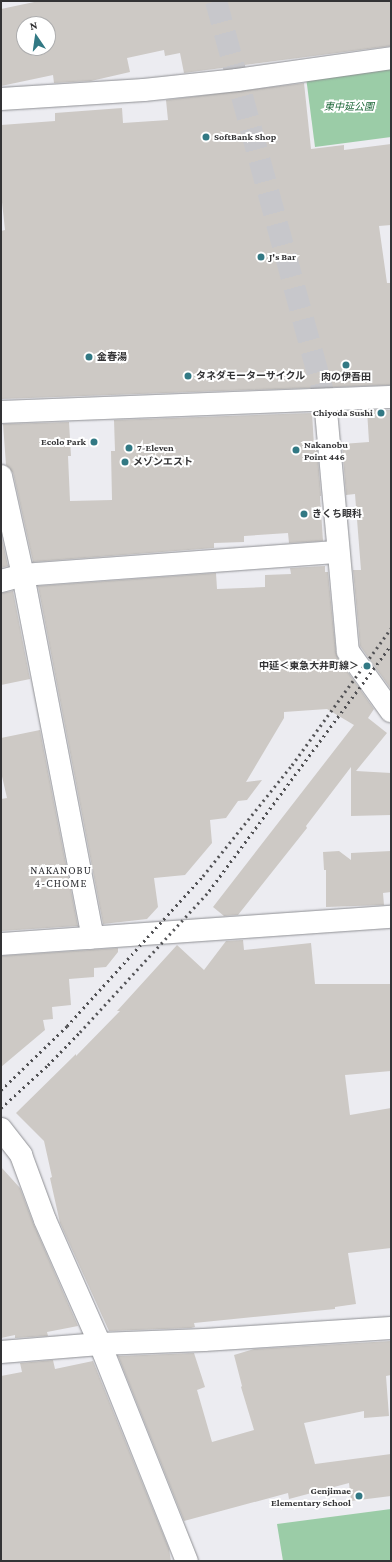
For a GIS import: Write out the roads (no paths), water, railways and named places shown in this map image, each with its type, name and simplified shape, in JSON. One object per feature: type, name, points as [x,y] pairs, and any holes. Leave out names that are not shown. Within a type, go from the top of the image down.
[{"type":"street","points":[[1,99],[144,90],[237,80],[391,58]]},
{"type":"street","points":[[1,412],[391,397]]},
{"type":"street","points":[[324,400],[348,651],[391,710]]},
{"type":"street","points":[[1,476],[23,575],[91,929],[90,938]]},
{"type":"street","points":[[1,581],[23,575],[338,552]]},
{"type":"street","points":[[1,944],[391,917]]},
{"type":"street","points":[[1,1129],[21,1155],[45,1220],[100,1344],[187,1561]]},
{"type":"street","points":[[1,1352],[100,1344],[204,1340],[391,1328]]},
{"type":"tunnel","points":[[216,1],[325,400]]},
{"type":"railway","points":[[1,1090],[67,1026],[203,876],[292,765],[391,628]]},
{"type":"railway","points":[[1,1108],[48,1065],[80,1032],[209,891],[391,645]]},
{"type":"place","name":"SoftBank Shop","points":[[206,137]]},
{"type":"place","name":"J's Bar","points":[[261,257]]},
{"type":"place","name":"金春湯","points":[[89,357]]},
{"type":"place","name":"肉の伊吾田","points":[[346,365]]},
{"type":"place","name":"タネダモーターサイクル","points":[[188,376]]},
{"type":"place","name":"Chiyoda Sushi","points":[[381,413]]},
{"type":"place","name":"Ecolo Park","points":[[94,442]]},
{"type":"place","name":"7-Eleven","points":[[129,448]]},
{"type":"place","name":"Nakanobu Point 446","points":[[296,450]]},
{"type":"place","name":"メゾンエスト","points":[[125,462]]},
{"type":"place","name":"きくち眼科","points":[[304,514]]},
{"type":"place","name":"中延＜東急大井町線＞","points":[[367,666]]},
{"type":"place","name":"Genjimae Elementary School","points":[[359,1496]]},
{"type":"district","name":"NAKANOBU 4-CHOME","points":[[61,877]]},
{"type":"park label","name":"東中延公園","points":[[349,107]]}]
